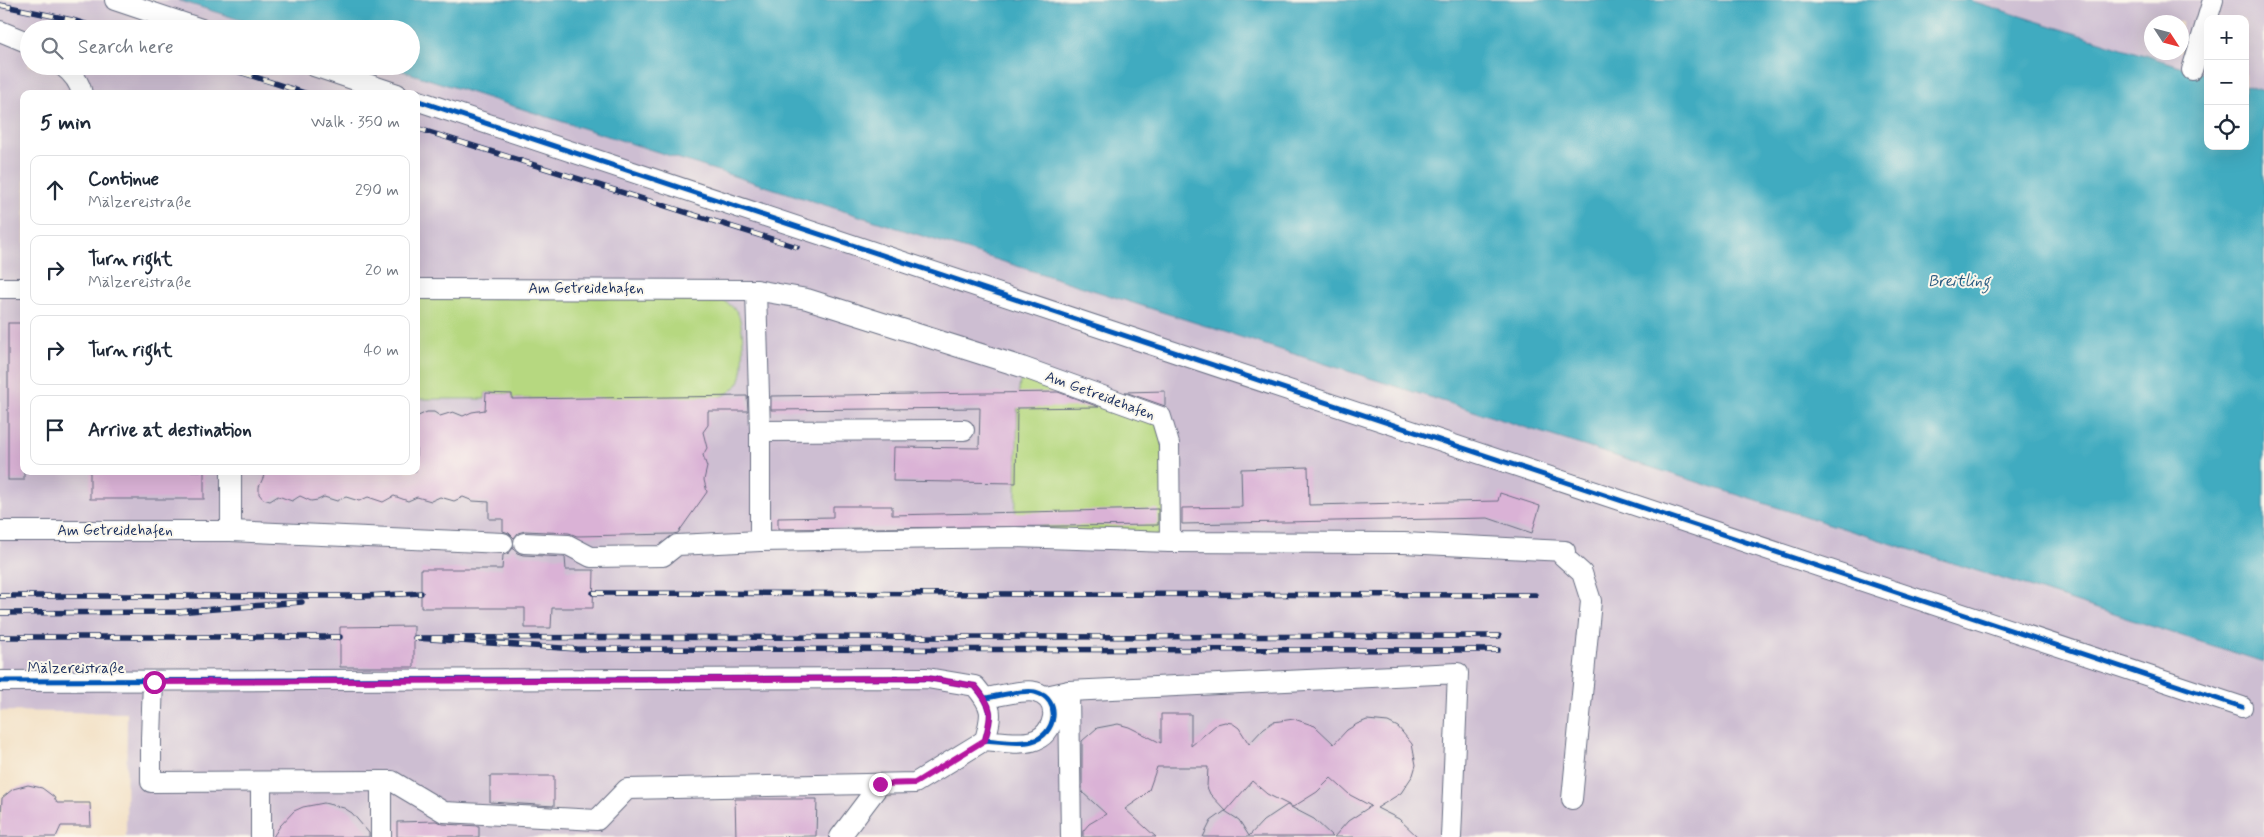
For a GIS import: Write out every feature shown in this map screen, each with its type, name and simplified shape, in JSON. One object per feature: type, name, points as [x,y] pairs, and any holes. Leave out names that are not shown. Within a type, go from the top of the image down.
[{"type":"street","points":[[115,0],[174,20]]},
{"type":"street","points":[[2192,70],[2214,0]]},
{"type":"street","points":[[0,31],[20,39]]},
{"type":"street","points":[[72,75],[80,90]]},
{"type":"street","points":[[341,75],[385,90]]},
{"type":"street","points":[[420,101],[2242,707]]},
{"type":"street","points":[[0,288],[20,288]]},
{"type":"street","name":"Am Getreidehafen","points":[[420,289],[756,290],[816,302],[1022,367],[1161,417],[1169,444],[1170,542]]},
{"type":"street","points":[[756,290],[760,431],[760,541]]},
{"type":"street","points":[[760,431],[964,430]]},
{"type":"street","points":[[231,475],[231,531]]},
{"type":"street","name":"Am Getreidehafen","points":[[0,531],[231,531],[503,543]]},
{"type":"street","points":[[524,543],[568,545],[591,557],[663,556],[676,545],[760,541],[1015,537],[1170,542],[1404,543],[1565,551],[1564,556],[1582,573],[1591,600],[1572,799]]},
{"type":"street","points":[[1046,696],[1069,691],[1458,673],[1451,837]]},
{"type":"street","name":"Mälzereistraße","points":[[0,681],[927,678],[975,686],[986,698]]},
{"type":"street","points":[[154,682],[150,738],[151,782],[392,781],[444,812],[597,820],[627,789],[915,783],[985,740],[1031,741],[1045,735],[1053,723],[1054,707],[1046,696],[1033,691],[986,698],[992,716],[985,740]]},
{"type":"street","points":[[1069,691],[1071,837]]},
{"type":"street","points":[[381,781],[381,837]]},
{"type":"street","points":[[261,782],[261,837]]},
{"type":"street","points":[[840,837],[880,784]]},
{"type":"shaded area","points":[[0,0],[178,0],[241,20],[20,20],[20,75],[415,75],[2264,662],[2264,837],[126,837],[127,713],[0,711]]},
{"type":"shaded area","points":[[1969,0],[2264,0],[2264,92],[2249,87],[2249,15],[2204,15],[2204,74],[2160,60],[2189,60],[2189,15],[2144,15],[2144,55]]},
{"type":"green space","points":[[420,297],[718,298],[733,307],[739,318],[743,347],[741,376],[737,385],[731,391],[713,399],[512,399],[512,394],[486,393],[485,399],[420,399]]},
{"type":"green space","points":[[1022,367],[1161,417],[1170,542],[1015,537],[1018,397]]},
{"type":"water","name":"Breitling","points":[[178,0],[1969,0],[2144,55],[2144,60],[2160,60],[2204,74],[2204,150],[2249,150],[2249,87],[2264,92],[2264,662],[415,75],[420,75],[420,20],[241,20]]},
{"type":"building","points":[[8,323],[20,323],[20,475],[24,475],[24,480],[8,480]]},
{"type":"building","points":[[1165,391],[1165,406],[1125,392]]},
{"type":"building","points":[[1058,392],[1099,407],[1017,408],[1016,483],[893,481],[894,447],[979,448],[980,408],[771,410],[771,396]]},
{"type":"building","points":[[486,393],[512,394],[512,399],[747,396],[748,411],[708,411],[708,425],[703,432],[707,448],[703,455],[707,467],[704,480],[707,492],[678,533],[673,534],[577,536],[569,533],[525,531],[518,533],[514,538],[509,533],[503,531],[503,519],[489,519],[489,502],[473,501],[463,497],[454,501],[440,497],[431,501],[417,497],[408,501],[394,496],[383,502],[368,497],[359,501],[346,497],[337,501],[324,497],[311,501],[300,496],[292,501],[278,496],[270,501],[263,499],[259,494],[259,487],[264,475],[420,475],[420,415],[427,412],[434,412],[440,416],[453,412],[463,416],[485,410]]},
{"type":"building","points":[[1308,467],[1309,505],[1498,501],[1500,493],[1540,506],[1532,533],[1488,518],[1182,524],[1182,508],[1242,507],[1241,469]]},
{"type":"building","points":[[90,475],[204,475],[204,499],[90,499]]},
{"type":"building","points":[[833,506],[892,506],[892,515],[1158,509],[1158,525],[778,529],[778,518],[833,517]]},
{"type":"building","points":[[513,548],[517,553],[523,555],[565,557],[566,570],[594,570],[593,608],[552,608],[551,628],[525,628],[525,608],[421,608],[421,569],[502,569],[503,555],[509,553]]},
{"type":"building","points":[[414,626],[414,667],[340,667],[340,627]]},
{"type":"building","points":[[1161,714],[1191,714],[1191,746],[1217,724],[1225,722],[1232,723],[1239,728],[1249,744],[1264,728],[1273,722],[1294,719],[1315,726],[1334,744],[1347,730],[1357,724],[1367,720],[1388,722],[1398,727],[1412,744],[1416,765],[1413,775],[1401,793],[1377,808],[1399,819],[1418,837],[1334,837],[1348,821],[1371,806],[1350,795],[1331,778],[1317,792],[1293,807],[1267,794],[1252,781],[1226,811],[1210,794],[1207,787],[1208,767],[1157,767],[1149,790],[1125,809],[1156,837],[1083,837],[1083,831],[1089,824],[1106,814],[1082,792],[1082,741],[1097,728],[1118,724],[1129,727],[1161,743]]},
{"type":"building","points":[[490,776],[554,776],[554,806],[490,802]]},
{"type":"building","points":[[28,785],[42,788],[54,797],[57,803],[90,803],[91,826],[61,826],[56,837],[0,837],[2,798],[13,789]]},
{"type":"building","points":[[735,799],[817,799],[816,836],[736,837]]},
{"type":"building","points":[[324,803],[344,808],[352,813],[369,833],[369,837],[273,837],[294,811],[303,807]]},
{"type":"building","points":[[1287,805],[1314,819],[1333,837],[1203,837],[1211,821],[1225,811],[1239,820],[1249,836],[1263,821]]},
{"type":"building","points":[[436,821],[443,824],[479,826],[479,837],[397,837],[397,822]]},
{"type":"railway","points":[[0,5],[72,20]]},
{"type":"railway","points":[[249,75],[296,90]]},
{"type":"railway","points":[[420,129],[797,247]]},
{"type":"railway","points":[[0,596],[364,596],[421,593]]},
{"type":"railway","points":[[593,593],[1535,595]]},
{"type":"railway","points":[[0,613],[177,612],[302,602]]},
{"type":"railway","points":[[1498,650],[577,649],[415,638],[1499,636]]},
{"type":"railway","points":[[0,637],[340,637]]},
{"type":"cycle path","points":[[420,101],[2242,707]]},
{"type":"cycle path","points":[[0,681],[927,678],[975,686],[986,700],[990,712],[985,740],[1015,743],[1032,741],[1047,732],[1051,725],[1053,709],[1050,702],[1044,696],[1035,692],[1018,692],[986,698]]},
{"type":"route","points":[[154,682],[927,678],[975,686],[986,698],[992,716],[985,740],[948,765],[915,783],[880,784]]}]
